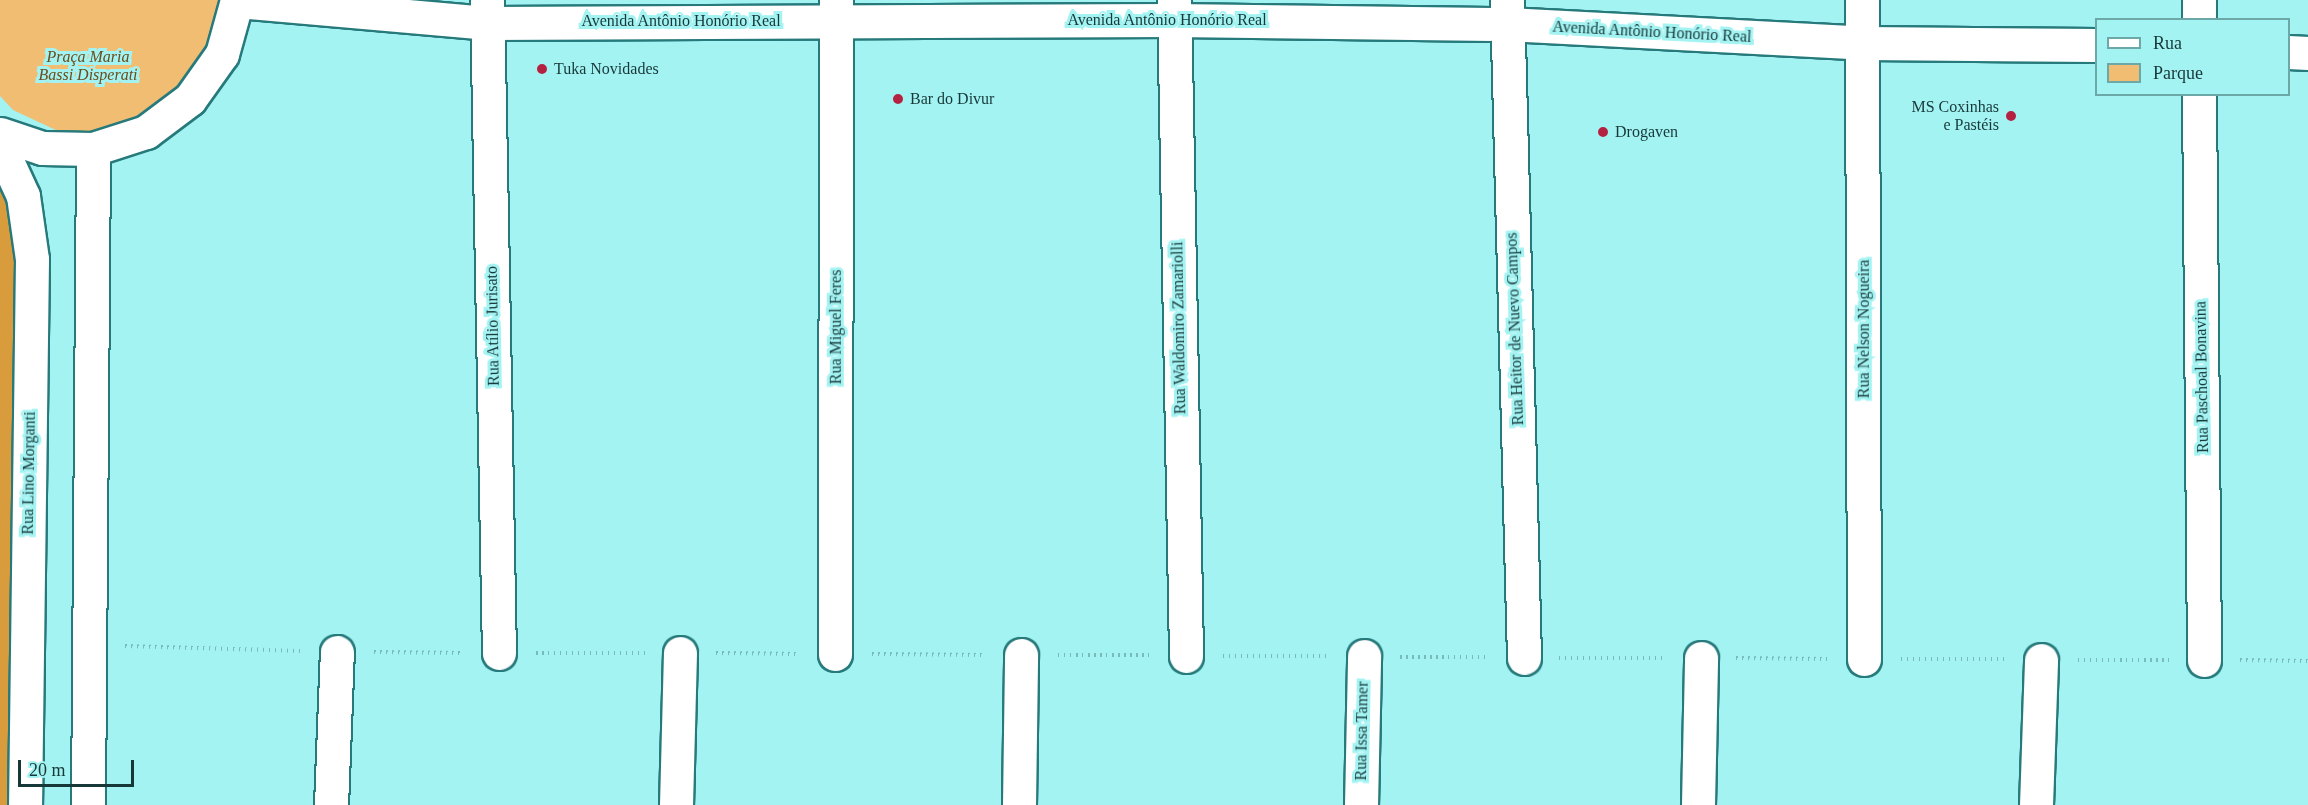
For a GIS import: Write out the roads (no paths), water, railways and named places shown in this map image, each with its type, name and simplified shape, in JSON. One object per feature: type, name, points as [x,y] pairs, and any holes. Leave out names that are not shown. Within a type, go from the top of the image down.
[{"type":"street","name":"Avenida Antônio Honório Real","points":[[237,0],[487,11],[1507,12],[1864,43],[2095,45]]},
{"type":"street","points":[[0,134],[42,148],[93,149],[146,132],[190,99],[222,54],[237,0]]},
{"type":"street","name":"Rua Nelson Nogueira","points":[[1862,0],[1864,43],[1864,659]]},
{"type":"street","points":[[2199,0],[2199,18]]},
{"type":"street","name":"Rua Miguel Feres","points":[[835,654],[836,10]]},
{"type":"street","name":"Rua Waldomiro Zamariolli","points":[[1174,10],[1186,656]]},
{"type":"street","name":"Rua Atílio Jurisato","points":[[487,11],[499,653]]},
{"type":"street","name":"Rua Heitor de Nuevo Campos","points":[[1507,12],[1524,658]]},
{"type":"street","points":[[2290,52],[2308,53]]},
{"type":"street","name":"Rua Paschoal Bonavina","points":[[2199,96],[2204,660]]},
{"type":"street","name":"Rua Lino Morganti","points":[[0,146],[24,196],[32,259],[25,805]]},
{"type":"street","points":[[88,805],[93,149]]},
{"type":"street","points":[[331,805],[337,652]]},
{"type":"street","points":[[676,805],[680,653]]},
{"type":"street","points":[[1019,805],[1021,655]]},
{"type":"street","name":"Rua Issa Tamer","points":[[1361,805],[1364,656]]},
{"type":"street","points":[[1698,805],[1701,658]]},
{"type":"street","points":[[2036,805],[2042,660]]},
{"type":"place","name":"Tuka Novidades","points":[[542,69]]},
{"type":"place","name":"Bar do Divur","points":[[898,99]]},
{"type":"place","name":"MS Coxinhas e Pastéis","points":[[2011,116]]},
{"type":"place","name":"Drogaven","points":[[1603,132]]},
{"type":"park label","name":"Praça Maria Bassi Disperati","points":[[88,66]]}]
